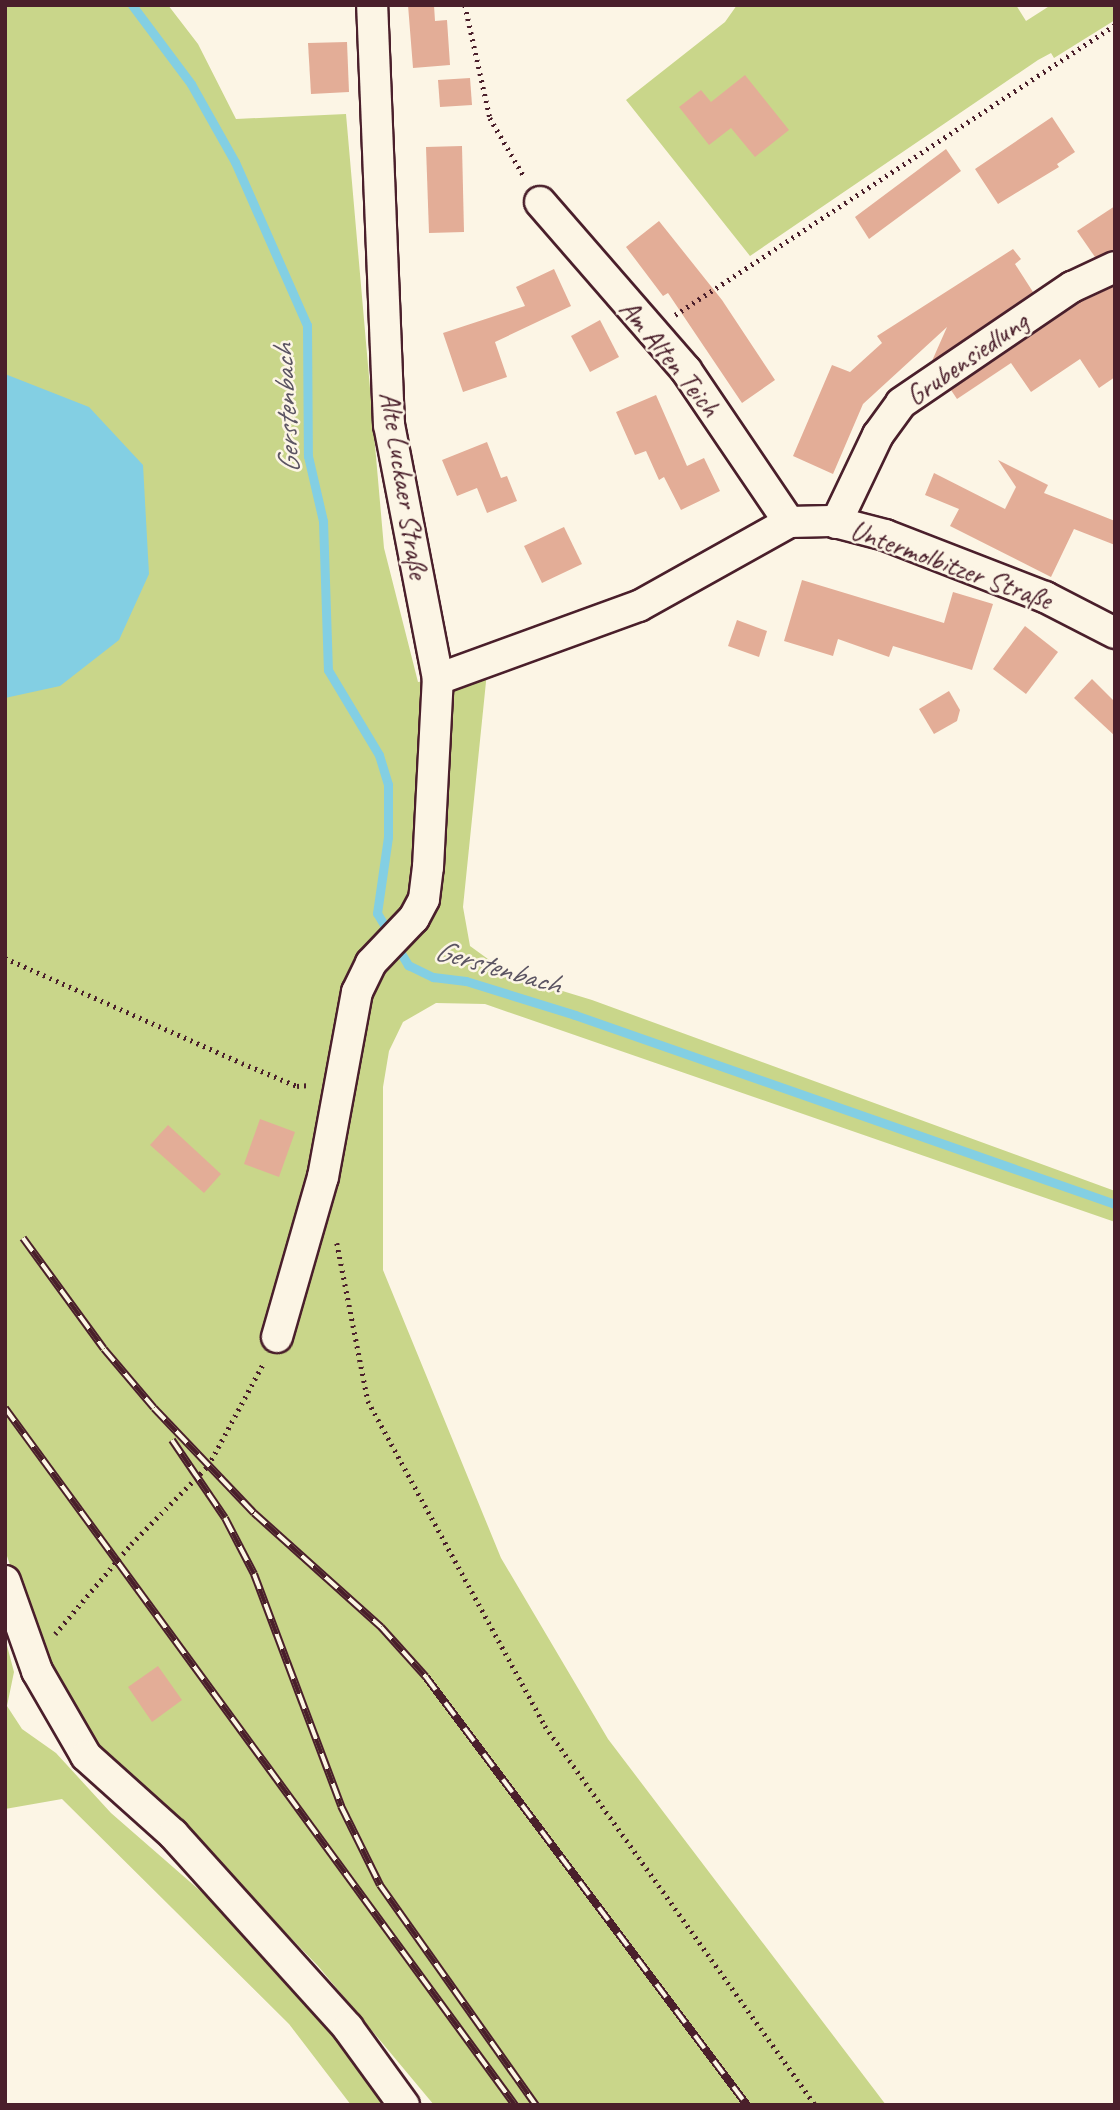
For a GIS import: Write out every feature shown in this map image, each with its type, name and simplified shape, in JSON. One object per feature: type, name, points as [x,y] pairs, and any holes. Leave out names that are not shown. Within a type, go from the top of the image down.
[{"type":"street","name":"Alte Luckaer Straße","points":[[341,1084],[357,992],[371,962],[414,918],[424,899],[438,679],[389,425],[372,5]]},
{"type":"street","name":"Am Alten Teich","points":[[540,202],[686,370],[789,522]]},
{"type":"street","name":"Grubensiedlung","points":[[836,523],[878,435],[901,403],[1072,286],[1115,267]]},
{"type":"street","points":[[438,679],[639,606],[789,522]]},
{"type":"street","name":"Untermolbitzer Straße","points":[[789,522],[836,523],[886,536],[1045,597],[1115,633]]},
{"type":"street","points":[[277,1337],[323,1177],[341,1084]]},
{"type":"street","points":[[5,1581],[33,1660],[86,1756],[183,1844],[348,2028],[404,2105]]},
{"type":"path","points":[[465,5],[491,118],[540,202]]},
{"type":"path","points":[[653,334],[667,320],[1115,25]]},
{"type":"path","points":[[5,958],[297,1086],[341,1084]]},
{"type":"path","points":[[334,1234],[368,1401],[545,1726],[815,2105]]},
{"type":"path","points":[[33,1660],[131,1544],[208,1466],[277,1337]]},
{"type":"green space","points":[[5,5],[168,5],[198,44],[236,119],[346,114],[384,548],[418,682],[487,672],[463,907],[470,946],[510,975],[592,1000],[1115,1191],[1115,1222],[485,1004],[436,1003],[403,1022],[389,1051],[383,1087],[383,1270],[501,1558],[608,1739],[886,2105],[434,2105],[318,1966],[258,1904],[105,1767],[59,1694],[28,1619],[5,1550]]},
{"type":"green space","points":[[737,5],[1016,5],[1026,21],[1051,5],[1115,5],[1115,20],[1054,58],[1051,53],[1038,60],[750,256],[626,100],[725,22]]},
{"type":"green space","points":[[5,1638],[14,1672],[7,1706],[22,1729],[56,1753],[111,1813],[236,1922],[396,2105],[351,2105],[289,2024],[62,1799],[5,1809]]},
{"type":"water","points":[[5,374],[89,407],[143,465],[149,574],[119,640],[60,686],[5,698]]},
{"type":"building","points":[[408,5],[434,5],[435,21],[447,20],[450,65],[413,68]]},
{"type":"building","points":[[347,42],[349,92],[311,94],[308,43]]},
{"type":"building","points":[[745,75],[789,130],[755,157],[731,128],[709,145],[679,107],[701,90],[711,102]]},
{"type":"building","points":[[470,78],[472,105],[440,107],[438,80]]},
{"type":"building","points":[[1052,117],[1075,152],[1057,164],[1059,167],[998,204],[975,169]]},
{"type":"building","points":[[462,146],[464,232],[429,233],[426,147]]},
{"type":"building","points":[[946,149],[961,171],[869,239],[855,217]]},
{"type":"building","points":[[1115,206],[1115,250],[1095,257],[1077,231]]},
{"type":"building","points":[[659,221],[722,300],[775,380],[742,403],[668,293],[663,296],[626,247]]},
{"type":"building","points":[[1013,249],[1021,259],[1015,264],[1033,292],[932,361],[947,327],[863,404],[833,474],[793,456],[832,365],[850,372],[882,343],[877,336]]},
{"type":"building","points":[[554,269],[571,306],[495,342],[507,377],[463,392],[443,333],[525,306],[516,287]]},
{"type":"building","points":[[1115,286],[1115,377],[1099,388],[1080,359],[1031,392],[1011,363],[957,399],[951,390],[1081,302]]},
{"type":"building","points":[[600,320],[619,357],[590,372],[571,336]]},
{"type":"building","points":[[656,395],[687,466],[704,458],[720,491],[681,510],[664,477],[659,480],[646,451],[635,455],[616,412]]},
{"type":"building","points":[[487,442],[501,478],[507,476],[517,501],[487,513],[477,488],[457,496],[442,460]]},
{"type":"building","points":[[998,460],[1048,485],[1044,493],[1115,521],[1115,545],[1074,529],[1051,577],[950,526],[959,509],[925,495],[934,473],[1005,509],[1016,487]]},
{"type":"building","points":[[564,527],[582,564],[542,583],[524,546]]},
{"type":"building","points":[[802,580],[944,623],[953,592],[993,604],[972,670],[893,646],[889,657],[838,639],[833,656],[784,641]]},
{"type":"building","points":[[737,620],[767,631],[759,657],[728,646]]},
{"type":"building","points":[[1025,626],[1058,652],[1026,694],[993,669]]},
{"type":"building","points":[[1092,679],[1115,702],[1115,736],[1074,698]]},
{"type":"building","points":[[949,691],[960,710],[957,721],[934,734],[919,709]]},
{"type":"building","points":[[260,1119],[295,1132],[279,1177],[244,1164]]},
{"type":"building","points":[[168,1125],[221,1174],[204,1193],[150,1145]]},
{"type":"building","points":[[158,1666],[182,1700],[152,1722],[128,1687]]},
{"type":"waterway","name":"Gerstenbach","points":[[132,5],[191,84],[235,162],[307,325],[308,456],[323,521],[328,670],[379,755],[388,785],[388,837],[377,913],[408,965],[433,977],[466,981],[575,1015],[1115,1204]]},
{"type":"railway","points":[[23,1238],[104,1349],[154,1408],[254,1513],[381,1627],[426,1677],[747,2105]]},
{"type":"railway","points":[[5,1408],[515,2105]]},
{"type":"railway","points":[[172,1440],[225,1518],[254,1574],[341,1806],[380,1885],[536,2105]]}]
